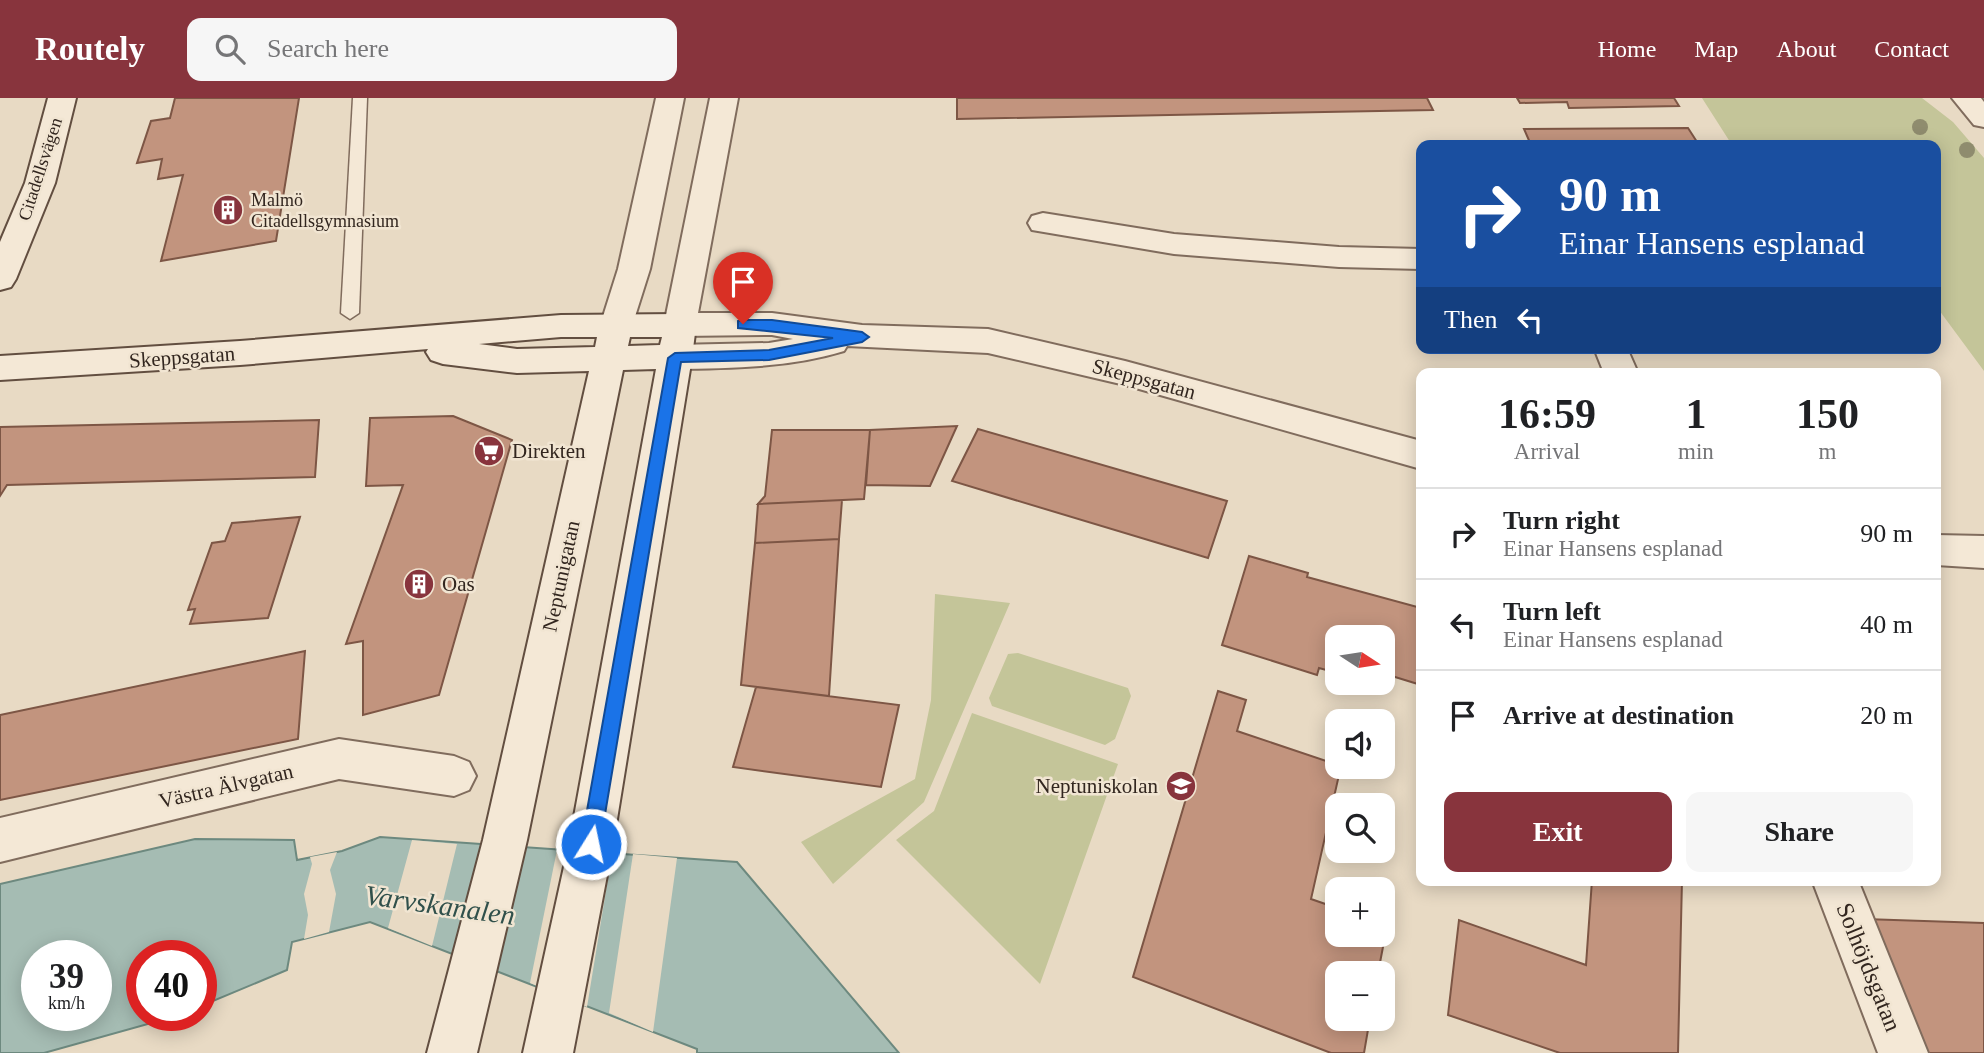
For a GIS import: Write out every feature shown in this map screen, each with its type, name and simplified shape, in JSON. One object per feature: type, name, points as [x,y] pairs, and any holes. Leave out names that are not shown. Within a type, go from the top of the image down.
[{"type":"street","name":"Citadellsvägen","points":[[0,279],[40,183],[62,98]]},
{"type":"street","name":"Neptunigatan","points":[[452,1053],[505,840],[612,342],[634,269],[670,98]]},
{"type":"street","points":[[553,1031],[591,844],[677,341],[724,98]]},
{"type":"street","points":[[1966,98],[1984,119]]},
{"type":"street","points":[[1043,223],[1174,244],[1339,257],[1416,259]]},
{"type":"street","name":"Skeppsgatan","points":[[0,368],[365,343],[517,361],[612,342],[677,341],[769,355],[862,337],[988,341],[1125,373],[1416,454]]},
{"type":"street","points":[[1941,550],[1984,552]]},
{"type":"street","name":"Västra Älvgatan","points":[[0,840],[339,759],[454,776]]},
{"type":"street","name":"Solhöjdsgatan","points":[[1837,886],[1903,1053]]},
{"type":"lane","points":[[350,313],[360,98]]},
{"type":"green space","points":[[1702,98],[1922,98],[1953,122],[1984,158],[1984,371],[1941,313],[1941,140],[1729,140]]},
{"type":"green space","points":[[935,594],[1010,603],[924,802],[833,884],[801,842],[915,779],[931,700]]},
{"type":"green space","points":[[1018,653],[1128,688],[1131,696],[1115,739],[1105,745],[992,706],[989,698],[1008,654]]},
{"type":"green space","points":[[972,713],[1118,764],[1040,984],[896,840],[934,811]]},
{"type":"water","name":"Varvskanalen","points":[[380,837],[737,862],[899,1053],[697,1053],[697,1049],[370,922],[292,942],[287,970],[217,999],[217,940],[126,940],[126,1030],[44,1053],[0,1053],[0,884],[195,839],[294,840],[297,860],[342,851]]},
{"type":"pier","points":[[412,840],[457,844],[432,946],[388,928]]},
{"type":"pier","points":[[557,850],[612,854],[587,1007],[530,983]]},
{"type":"pier","points":[[337,852],[330,870],[336,894],[329,932],[304,939],[308,915],[304,894],[312,864],[310,857]]},
{"type":"pier","points":[[633,854],[677,858],[653,1032],[609,1013]]},
{"type":"building","name":"Malmö Citadellsgymnasium","points":[[175,98],[299,98],[276,241],[161,261],[183,175],[158,179],[162,159],[137,163],[151,121],[170,118]]},
{"type":"building","points":[[957,98],[1427,98],[1433,110],[957,119]]},
{"type":"building","points":[[1517,98],[1674,98],[1679,106],[1569,108],[1567,102],[1520,103]]},
{"type":"building","points":[[1688,128],[1696,140],[1529,140],[1524,129]]},
{"type":"building","name":"Oas","points":[[453,416],[512,440],[439,695],[363,715],[363,641],[346,644],[403,485],[366,486],[370,418]]},
{"type":"building","points":[[319,420],[315,477],[7,485],[0,496],[0,427]]},
{"type":"building","points":[[957,426],[930,486],[866,485],[870,430]]},
{"type":"building","points":[[978,429],[1227,501],[1208,558],[952,481]]},
{"type":"building","points":[[772,430],[870,430],[864,499],[758,504],[765,496]]},
{"type":"building","points":[[842,500],[839,539],[755,543],[758,504]]},
{"type":"building","points":[[300,517],[268,618],[190,624],[195,609],[188,610],[212,543],[225,541],[232,523]]},
{"type":"building","points":[[839,539],[829,696],[741,685],[755,543]]},
{"type":"building","points":[[1249,556],[1308,573],[1307,577],[1416,607],[1416,683],[1395,677],[1395,625],[1325,625],[1325,670],[1319,668],[1317,675],[1222,645]]},
{"type":"building","points":[[305,651],[298,739],[0,800],[0,715]]},
{"type":"building","points":[[756,687],[899,705],[881,787],[733,767]]},
{"type":"building","points":[[1218,691],[1246,700],[1237,731],[1325,761],[1325,779],[1338,779],[1335,793],[1325,793],[1325,837],[1311,899],[1325,904],[1325,947],[1383,947],[1380,961],[1325,961],[1325,1031],[1368,1031],[1364,1053],[1331,1053],[1133,977]]},
{"type":"building","points":[[1592,886],[1682,886],[1678,1053],[1560,1053],[1448,1015],[1459,920],[1586,965]]},
{"type":"building","points":[[1864,919],[1984,923],[1984,1053],[1918,1053]]},
{"type":"place","name":"Malmö Citadellsgymnasium","points":[[228,210]]},
{"type":"place","name":"Direkten","points":[[489,451]]},
{"type":"place","name":"Oas","points":[[419,584]]},
{"type":"place","name":"Neptuniskolan","points":[[1181,786]]},
{"type":"route","points":[[591,844],[675,358],[769,355],[862,337],[772,324],[743,324]]}]
